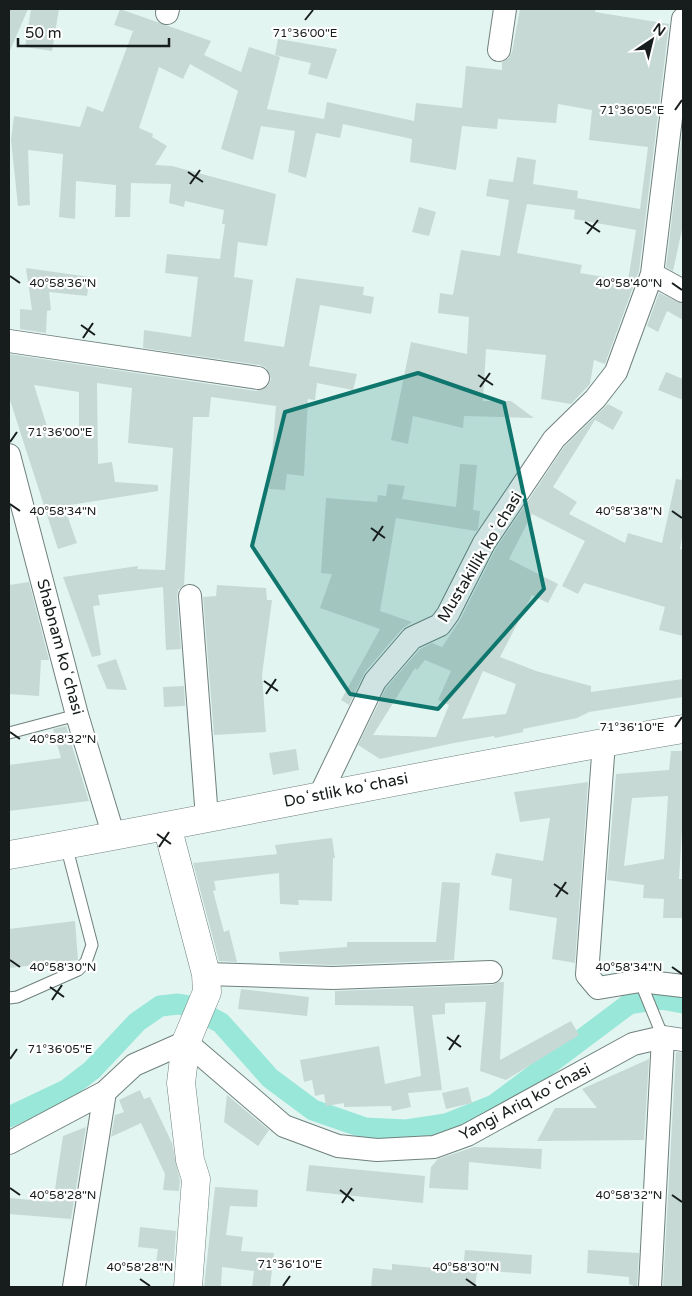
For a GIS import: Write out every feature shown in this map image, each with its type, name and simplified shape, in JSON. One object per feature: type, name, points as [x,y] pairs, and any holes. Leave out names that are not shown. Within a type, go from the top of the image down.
[{"type":"street","points":[[499,50],[505,9]]},
{"type":"street","name":"Mustakillik koʻchasi","points":[[320,794],[374,681],[412,638],[440,625],[448,614],[484,543],[554,439],[595,399],[616,372],[652,274],[680,63],[683,19]]},
{"type":"street","points":[[652,274],[683,291]]},
{"type":"street","points":[[9,340],[258,378]]},
{"type":"street","name":"Shabnam koʻchasi","points":[[9,455],[77,715],[114,837]]},
{"type":"street","points":[[190,596],[207,818]]},
{"type":"street","name":"Doʻstlik koʻchasi","points":[[9,855],[114,837],[320,794],[683,729]]},
{"type":"street","points":[[604,742],[587,975],[598,988],[642,985],[683,986]]},
{"type":"street","points":[[167,826],[207,983],[190,1035],[181,1083],[190,1160],[196,1179],[188,1287]]},
{"type":"street","points":[[207,983],[491,972]]},
{"type":"street","points":[[650,1287],[668,1033]]},
{"type":"street","name":"Yangi Ariq koʻchasi","points":[[190,1035],[284,1126],[338,1146],[377,1150],[434,1147],[467,1135],[633,1044],[668,1033]]},
{"type":"street","points":[[9,1143],[105,1092],[134,1065],[190,1035]]},
{"type":"street","points":[[74,1287],[105,1092]]},
{"type":"lane","points":[[9,733],[77,715]]},
{"type":"lane","points":[[9,998],[17,997],[78,970],[86,962],[92,945],[66,845]]},
{"type":"lane","points":[[642,985],[668,1033]]},
{"type":"highlighted area","points":[[418,373],[504,403],[544,589],[438,709],[350,694],[252,546],[285,412]]},
{"type":"building","points":[[9,9],[28,9],[9,53]]},
{"type":"building","points":[[31,9],[59,9],[52,51],[25,47]]},
{"type":"building","points":[[120,9],[211,41],[204,55],[241,72],[249,47],[280,57],[267,109],[324,119],[327,102],[414,121],[416,103],[462,108],[466,66],[502,70],[502,62],[509,58],[512,52],[520,9],[596,9],[595,12],[669,24],[639,271],[605,364],[594,360],[590,384],[571,404],[541,399],[546,355],[486,349],[483,401],[511,401],[534,418],[464,416],[463,428],[413,416],[408,444],[391,440],[411,342],[467,354],[469,317],[438,313],[440,293],[453,295],[461,250],[500,256],[509,200],[486,196],[489,179],[513,182],[517,157],[536,160],[533,184],[578,191],[577,198],[640,209],[648,147],[589,140],[592,110],[558,104],[556,123],[498,119],[497,129],[462,126],[456,170],[410,162],[412,139],[343,124],[340,138],[316,133],[306,178],[288,172],[295,131],[261,126],[253,160],[221,149],[238,91],[190,64],[183,79],[159,67],[139,128],[153,134],[152,137],[167,146],[155,165],[172,166],[276,194],[267,246],[238,242],[234,277],[253,280],[244,341],[284,347],[296,278],[364,287],[363,295],[374,297],[371,314],[320,305],[309,366],[357,374],[353,390],[317,383],[315,400],[308,399],[304,476],[287,474],[285,490],[269,489],[276,406],[211,397],[209,417],[193,417],[184,585],[178,590],[177,597],[181,649],[166,650],[163,587],[98,595],[100,605],[93,606],[101,655],[92,657],[63,577],[138,566],[137,569],[165,570],[173,448],[128,443],[132,388],[97,383],[98,464],[112,462],[115,482],[158,485],[158,491],[64,506],[77,543],[58,549],[9,397],[9,354],[256,391],[268,386],[271,379],[266,368],[260,365],[143,348],[144,330],[191,337],[198,277],[165,273],[167,254],[220,259],[225,224],[222,224],[224,210],[185,201],[184,207],[169,203],[171,184],[131,183],[130,217],[115,217],[116,185],[76,181],[75,219],[59,217],[63,154],[28,150],[30,205],[18,206],[11,140],[14,116],[80,127],[87,106],[103,112],[133,31],[114,25]],"holes":[[[527,204],[575,210],[574,219],[636,230],[628,281],[580,273],[582,265],[517,253]],[[34,385],[79,392],[79,429],[50,436]]]},
{"type":"building","points":[[278,39],[337,49],[327,79],[308,74],[311,63],[275,55]]},
{"type":"building","points":[[683,126],[683,225],[673,271],[666,267]]},
{"type":"building","points":[[419,207],[436,212],[429,236],[412,232]]},
{"type":"building","points":[[26,268],[90,277],[87,296],[49,292],[51,310],[47,311],[46,333],[20,329],[20,309],[32,310]]},
{"type":"building","points":[[659,293],[683,304],[683,320],[667,311],[658,332],[647,326]]},
{"type":"building","points":[[666,372],[683,379],[683,400],[658,390]]},
{"type":"building","points":[[608,404],[623,412],[613,430],[595,420],[553,487],[577,502],[569,514],[625,543],[628,533],[662,543],[676,479],[683,480],[683,532],[680,549],[683,550],[683,636],[659,630],[665,607],[584,583],[578,594],[562,586],[585,541],[532,514],[509,559],[558,584],[548,603],[532,595],[500,657],[536,671],[591,686],[591,692],[683,679],[683,697],[589,712],[577,718],[523,729],[523,732],[495,738],[494,736],[454,743],[380,759],[358,745],[386,688],[420,649],[432,643],[442,647],[460,620],[495,550],[564,447]],"holes":[[[425,660],[451,671],[438,700],[449,705],[436,737],[373,735],[415,668],[417,670]],[[483,671],[516,684],[506,714],[462,719]]]},
{"type":"building","points":[[460,464],[477,465],[473,510],[480,511],[478,529],[476,531],[396,518],[380,611],[412,622],[402,629],[365,672],[349,705],[341,700],[380,629],[320,608],[332,574],[321,573],[326,498],[377,502],[378,495],[386,496],[388,484],[405,486],[402,499],[456,507]]},
{"type":"building","points":[[29,582],[49,660],[41,660],[39,696],[9,694],[9,585]]},
{"type":"building","points":[[217,585],[266,588],[267,600],[272,600],[262,675],[266,732],[214,735],[203,597],[216,596]]},
{"type":"building","points":[[116,659],[127,690],[107,689],[97,665]]},
{"type":"building","points":[[184,686],[185,706],[164,707],[163,687]]},
{"type":"building","points":[[66,726],[89,801],[9,811],[9,765],[61,758],[53,729]]},
{"type":"building","points":[[296,749],[299,770],[273,775],[269,753]]},
{"type":"building","points":[[671,751],[683,751],[683,812],[679,879],[683,879],[683,918],[663,918],[664,899],[643,898],[644,885],[607,880],[616,774],[669,770]],"holes":[[[668,796],[664,859],[624,866],[632,798]]]},
{"type":"building","points":[[588,782],[575,963],[552,959],[557,918],[509,910],[512,879],[491,875],[496,853],[543,861],[550,818],[520,822],[514,792]]},
{"type":"building","points":[[332,838],[335,858],[333,858],[332,901],[298,900],[299,905],[280,904],[279,873],[214,881],[216,890],[213,891],[224,932],[229,930],[237,962],[219,961],[193,863],[277,854],[275,845]]},
{"type":"building","points":[[442,882],[460,883],[454,960],[333,965],[280,963],[279,952],[347,947],[347,942],[436,942]]},
{"type":"building","points":[[75,921],[78,960],[9,968],[9,929]]},
{"type":"building","points":[[504,982],[500,1060],[571,1021],[579,1035],[506,1080],[480,1071],[486,1002],[445,1003],[445,1014],[432,1015],[442,1090],[408,1093],[411,1107],[392,1111],[391,1106],[344,1107],[344,1103],[326,1106],[324,1094],[315,1096],[312,1080],[304,1082],[300,1060],[379,1046],[385,1084],[421,1076],[413,1006],[335,1005],[335,991],[492,985]]},
{"type":"building","points":[[241,989],[309,997],[307,1016],[238,1009]]},
{"type":"building","points":[[676,1052],[683,1053],[683,1274],[682,1287],[663,1287]]},
{"type":"building","points":[[649,1059],[644,1140],[537,1141],[555,1108],[597,1108],[582,1089]]},
{"type":"building","points":[[468,1087],[472,1103],[446,1109],[442,1093]]},
{"type":"building","points":[[140,1090],[144,1099],[150,1097],[172,1143],[180,1181],[179,1191],[163,1190],[165,1174],[141,1123],[111,1137],[115,1115],[124,1112],[119,1100]]},
{"type":"building","points":[[227,1095],[269,1130],[258,1146],[224,1122]]},
{"type":"building","points":[[86,1127],[71,1219],[9,1214],[9,1198],[53,1202],[63,1136]]},
{"type":"building","points":[[474,1147],[542,1149],[541,1169],[469,1162],[468,1190],[429,1188],[431,1167],[438,1159]]},
{"type":"building","points":[[309,1165],[425,1176],[423,1203],[306,1191]]},
{"type":"building","points":[[215,1187],[258,1190],[257,1207],[230,1206],[226,1235],[243,1237],[241,1251],[274,1253],[270,1287],[252,1287],[254,1271],[222,1267],[221,1287],[204,1287]]},
{"type":"building","points":[[140,1227],[176,1231],[173,1272],[155,1270],[158,1249],[138,1247]]},
{"type":"building","points":[[465,1250],[532,1255],[531,1274],[463,1269]]},
{"type":"building","points":[[588,1250],[639,1253],[637,1287],[629,1284],[629,1277],[587,1273]]},
{"type":"building","points":[[392,1264],[477,1272],[475,1287],[371,1287],[373,1268],[392,1270]]},
{"type":"waterway","points":[[9,1117],[66,1090],[92,1070],[137,1022],[160,1006],[178,1004],[190,1006],[221,1023],[270,1078],[313,1110],[365,1128],[406,1130],[446,1124],[494,1105],[629,1004],[661,999],[683,1003]]}]
